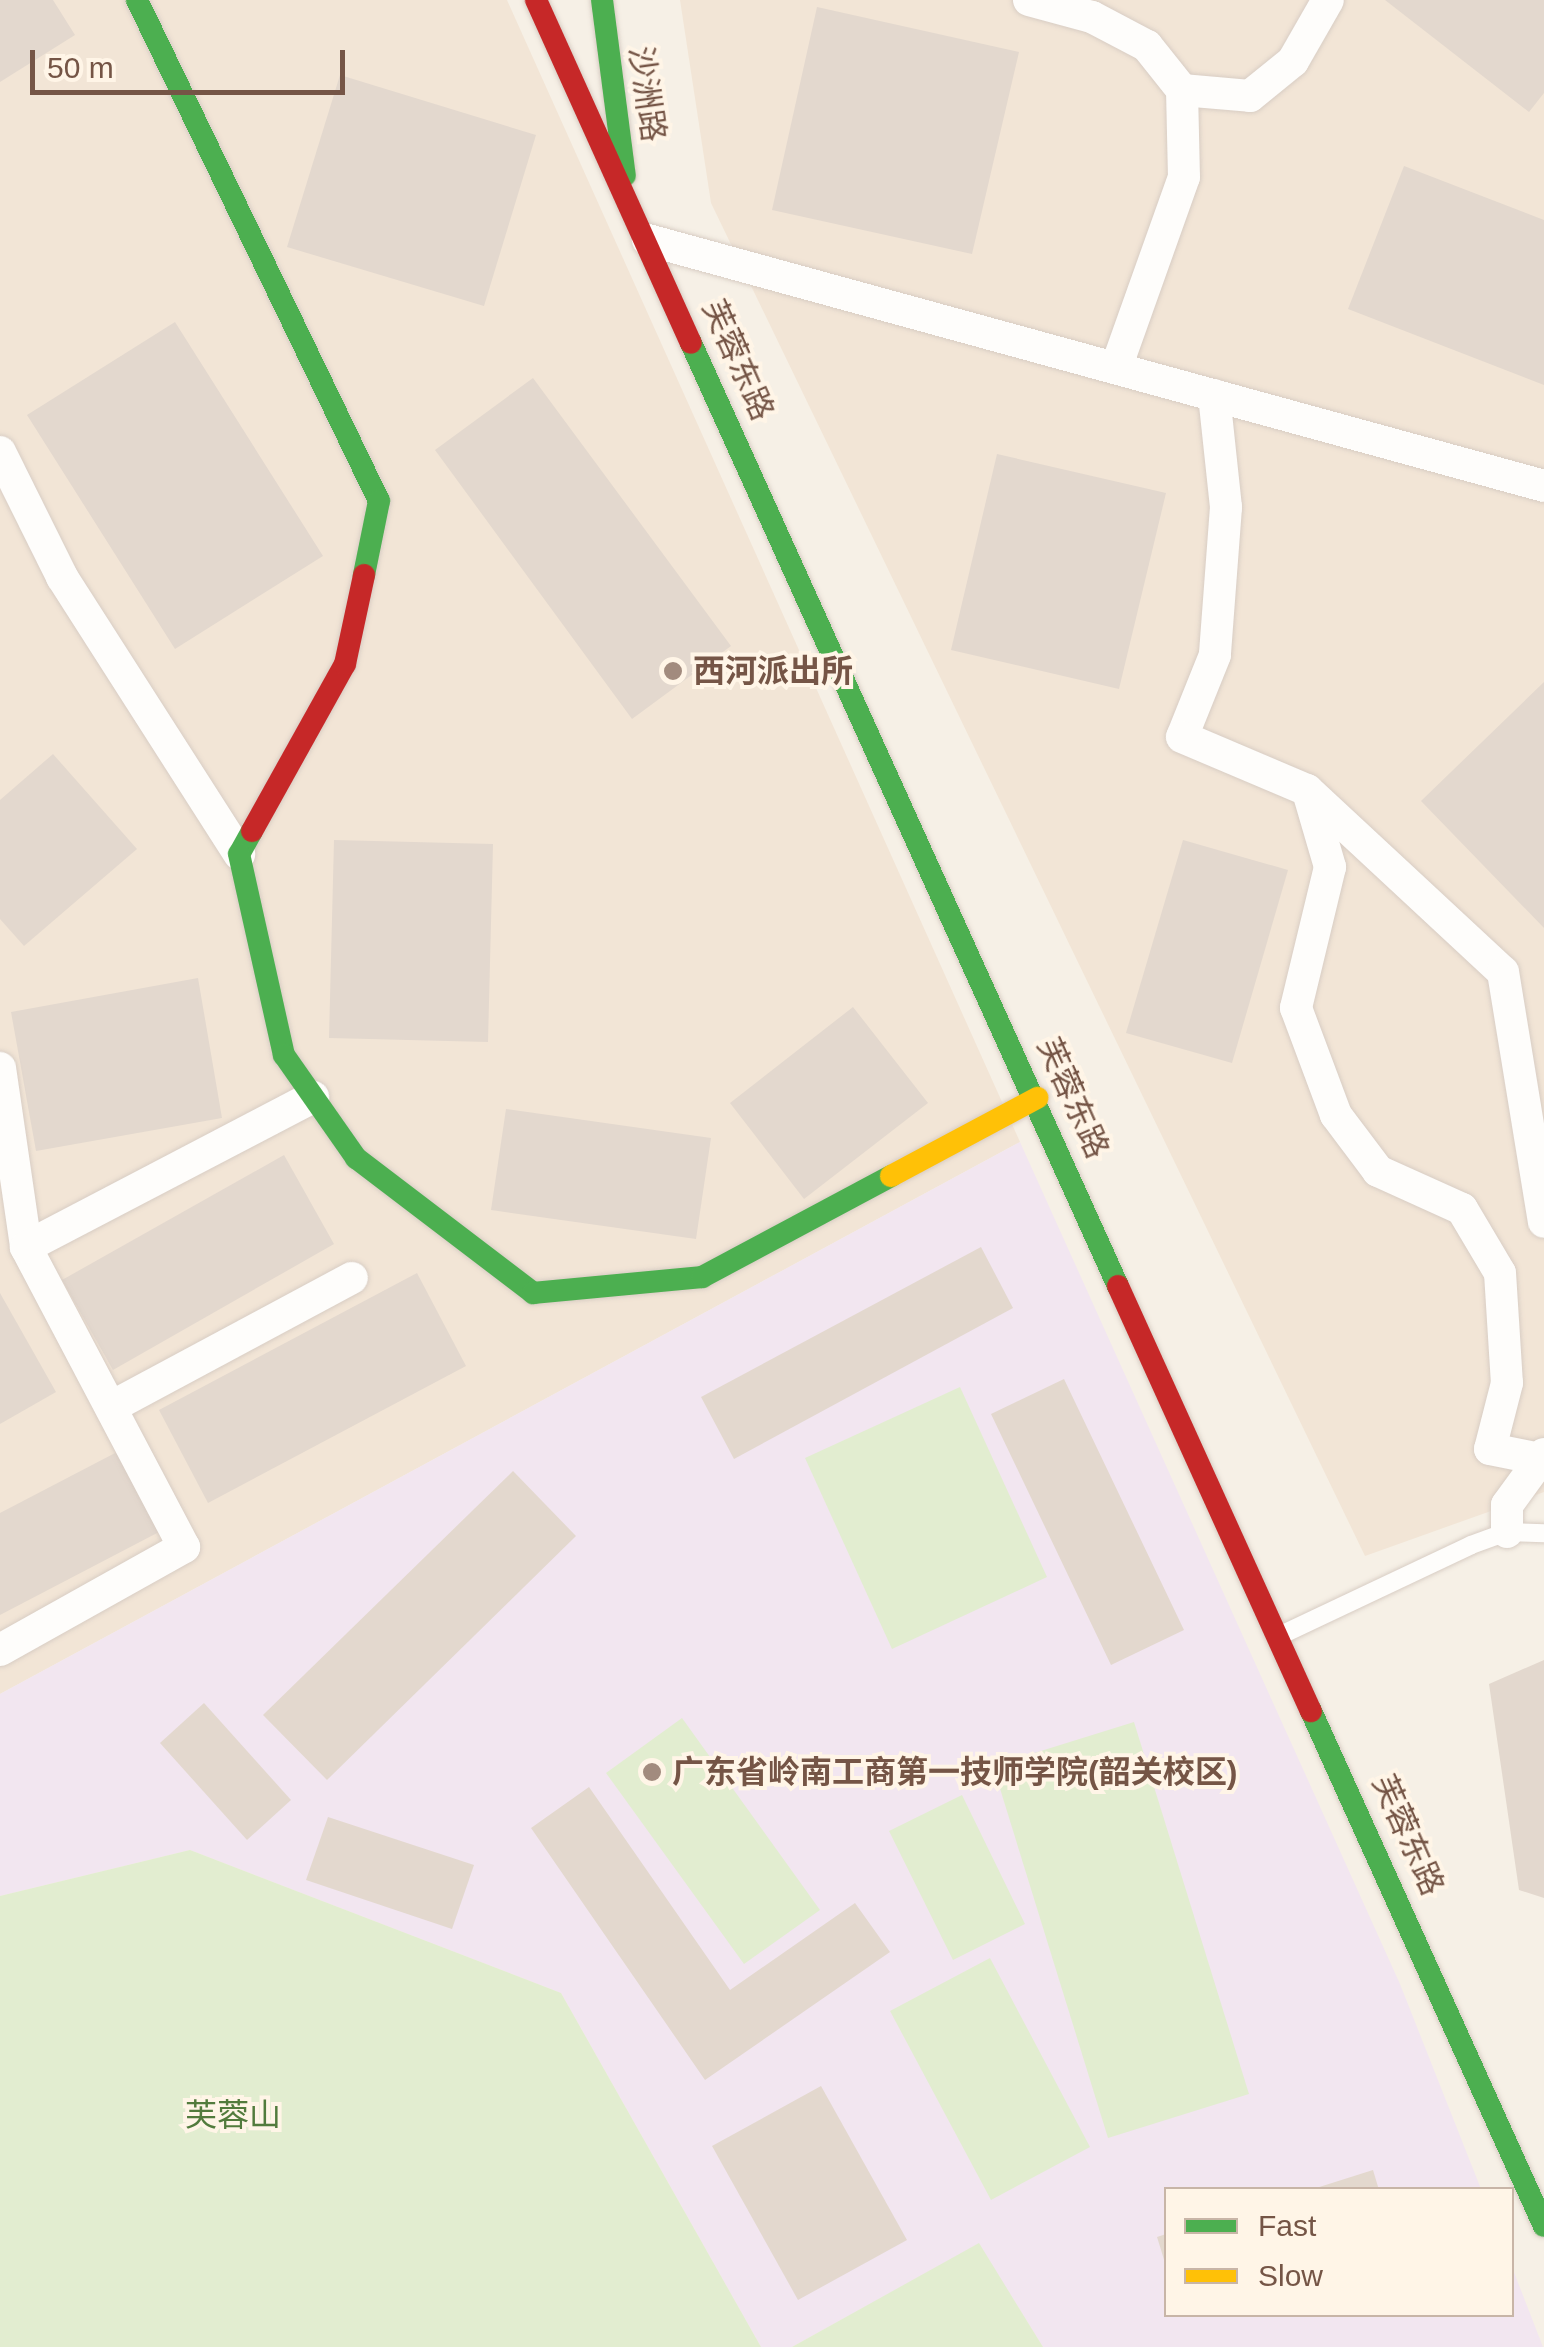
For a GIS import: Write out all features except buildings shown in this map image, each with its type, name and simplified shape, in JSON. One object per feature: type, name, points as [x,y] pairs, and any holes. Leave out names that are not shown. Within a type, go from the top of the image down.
[{"type":"main road","points":[[137,0],[379,502],[345,664],[239,854],[284,1055],[356,1158],[533,1293],[702,1277],[1038,1098]]},
{"type":"main road","name":"芙蓉东路","points":[[536,0],[1038,1098],[1544,2226]]},
{"type":"main road","name":"沙洲路","points":[[602,0],[628,198]]},
{"type":"street","points":[[1028,0],[1092,17],[1147,46],[1182,90],[1184,177],[1116,368]]},
{"type":"street","points":[[1182,90],[1250,96],[1293,62],[1328,0]]},
{"type":"street","points":[[648,240],[1544,486]]},
{"type":"street","points":[[1214,396],[1226,507],[1215,655],[1182,737],[1307,790],[1504,972],[1544,1222]]},
{"type":"street","points":[[0,452],[62,577],[239,854]]},
{"type":"street","points":[[1307,790],[1330,867],[1296,1008],[1336,1116],[1378,1172],[1462,1209],[1500,1272],[1507,1384],[1490,1448],[1542,1456],[1507,1505],[1507,1532]]},
{"type":"street","points":[[0,1068],[26,1247],[113,1406],[184,1548],[0,1650]]},
{"type":"street","points":[[26,1247],[314,1098]]},
{"type":"street","points":[[113,1406],[352,1278]]},
{"type":"lane","points":[[1281,1635],[1507,1532],[1544,1533]]},
{"type":"shaded area","points":[[0,0],[507,0],[1020,1142],[0,1694]]},
{"type":"shaded area","points":[[680,0],[1544,0],[1544,1492],[1365,1556],[711,203]]},
{"type":"shaded area","name":"广东省岭南工商第一技师学院(韶关校区)","points":[[1020,1142],[1400,1984],[1480,2187],[1164,2187],[1164,2317],[1514,2317],[1514,2272],[1543,2347],[1043,2347],[979,2244],[792,2347],[761,2347],[561,1993],[190,1850],[0,1896],[0,1694]]},
{"type":"green space","points":[[960,1387],[1047,1577],[892,1649],[805,1458]]},
{"type":"green space","points":[[682,1718],[820,1910],[744,1964],[606,1773]]},
{"type":"green space","points":[[1134,1722],[1249,2094],[1108,2138],[993,1766]]},
{"type":"green space","points":[[962,1795],[1025,1924],[953,1960],[889,1831]]},
{"type":"green space","name":"芙蓉山","points":[[190,1850],[561,1993],[761,2347],[0,2347],[0,1896]]},
{"type":"green space","points":[[990,1958],[1090,2147],[991,2200],[890,2011]]},
{"type":"green space","points":[[979,2243],[1043,2347],[792,2347]]},
{"type":"traffic: fast","points":[[137,0],[379,501],[364,575]]},
{"type":"traffic: fast","points":[[602,0],[625,176]]},
{"type":"traffic: fast","points":[[691,343],[1118,1286]]},
{"type":"traffic: fast","points":[[252,831],[239,854],[284,1055],[356,1158],[533,1293],[702,1277],[891,1176]]},
{"type":"traffic: fast","points":[[1311,1711],[1544,2226]]},
{"type":"traffic: slow","points":[[891,1176],[1037,1098]]},
{"type":"traffic: jam","points":[[536,0],[691,343]]},
{"type":"traffic: jam","points":[[252,831],[345,664],[364,575]]},
{"type":"traffic: jam","points":[[1118,1286],[1311,1711]]},
{"type":"place","name":"西河派出所","points":[[673,671]]},
{"type":"place","name":"广东省岭南工商第一技师学院(韶关校区)","points":[[652,1772]]}]
